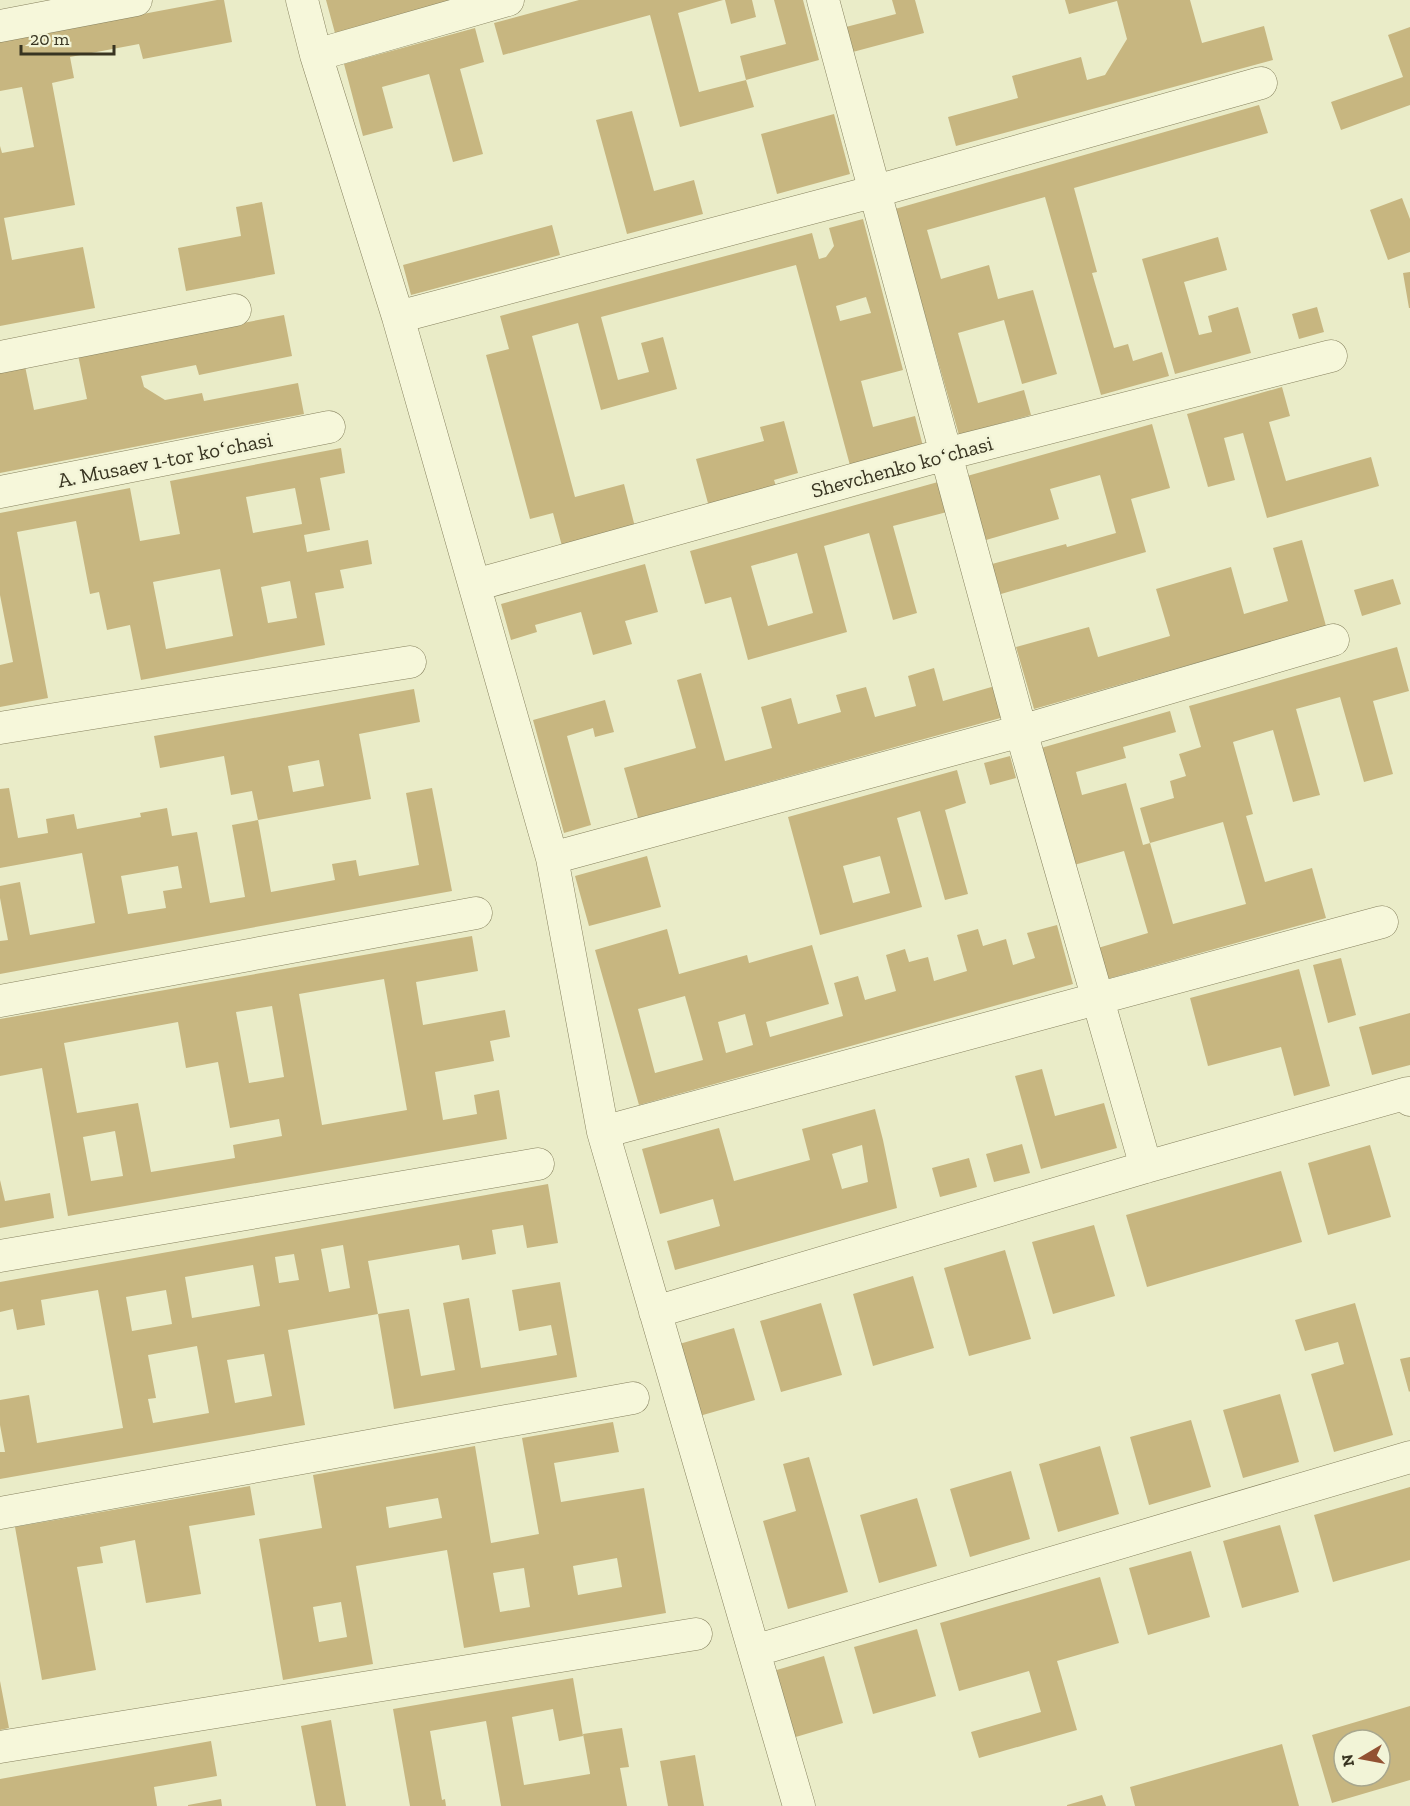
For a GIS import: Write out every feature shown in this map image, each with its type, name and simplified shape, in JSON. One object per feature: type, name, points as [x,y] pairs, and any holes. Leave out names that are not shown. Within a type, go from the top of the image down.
[{"type":"street","points":[[0,26],[136,0]]},
{"type":"street","points":[[302,0],[316,55],[398,317],[552,858],[603,1132],[799,1806]]},
{"type":"street","points":[[316,55],[507,0]]},
{"type":"street","points":[[823,0],[1021,731],[1146,1167]]},
{"type":"street","points":[[398,317],[876,191],[1262,84]]},
{"type":"street","points":[[0,357],[235,310]]},
{"type":"street","name":"Shevchenko koʻchasi","points":[[475,585],[946,454],[1331,356]]},
{"type":"street","name":"A. Musaev 1-tor koʻchasi","points":[[0,492],[329,427]]},
{"type":"street","points":[[552,858],[1021,731],[1333,640]]},
{"type":"street","points":[[0,728],[410,662]]},
{"type":"street","points":[[0,1001],[476,913]]},
{"type":"street","points":[[603,1132],[1382,922]]},
{"type":"street","points":[[655,1312],[1146,1167],[1408,1093],[1410,1100]]},
{"type":"street","points":[[0,1256],[538,1164]]},
{"type":"street","points":[[0,1513],[633,1398]]},
{"type":"street","points":[[754,1651],[1410,1457]]},
{"type":"street","points":[[0,1747],[696,1634]]},
{"type":"building","points":[[224,0],[232,42],[143,59],[139,44],[70,57],[74,78],[52,83],[75,205],[4,218],[12,260],[83,247],[95,308],[0,326],[0,146],[2,153],[34,147],[22,87],[0,91],[0,41]]},
{"type":"building","points":[[326,0],[450,0],[450,1],[335,33]]},
{"type":"building","points":[[579,0],[723,0],[678,13],[699,92],[746,80],[754,107],[680,127],[650,15],[503,55],[494,23]]},
{"type":"building","points":[[725,0],[752,0],[756,17],[731,24]]},
{"type":"building","points":[[774,0],[803,0],[819,60],[746,80],[740,56],[786,44]]},
{"type":"building","points":[[892,0],[915,0],[924,33],[849,53],[842,28],[896,14]]},
{"type":"building","points":[[1065,0],[1190,0],[1202,43],[1264,26],[1273,60],[956,146],[948,117],[1018,98],[1012,76],[1081,57],[1087,80],[1105,75],[1127,39],[1117,1],[1069,14]]},
{"type":"building","points":[[1410,27],[1410,105],[1341,130],[1331,102],[1403,77],[1388,35]]},
{"type":"building","points":[[475,28],[484,62],[460,69],[483,154],[453,162],[429,74],[382,87],[393,128],[363,136],[344,64]]},
{"type":"building","points":[[1259,105],[1268,133],[1074,188],[1097,272],[1092,273],[1114,348],[1128,344],[1133,361],[1162,352],[1169,376],[1101,395],[1045,197],[927,230],[941,279],[989,265],[998,299],[1033,290],[1057,374],[1022,384],[1004,320],[958,333],[978,403],[1024,390],[1031,415],[959,435],[895,209]]},
{"type":"building","points":[[632,111],[654,191],[694,180],[703,214],[627,234],[596,120]]},
{"type":"building","points":[[834,114],[850,174],[777,194],[761,134]]},
{"type":"building","points":[[1402,198],[1410,219],[1410,252],[1388,260],[1370,210]]},
{"type":"building","points":[[262,202],[275,274],[186,291],[178,248],[241,236],[236,207]]},
{"type":"building","points":[[863,219],[903,370],[861,381],[873,427],[915,416],[924,450],[851,469],[796,265],[601,317],[618,380],[649,372],[641,343],[663,337],[677,389],[601,410],[578,323],[532,336],[575,497],[624,484],[635,527],[562,546],[553,513],[530,519],[486,355],[509,349],[500,316],[812,233],[819,259],[826,257],[834,246],[829,228]],"holes":[[[866,297],[871,313],[840,321],[836,306]]]},
{"type":"building","points":[[552,225],[560,255],[411,295],[403,265]]},
{"type":"building","points":[[1218,237],[1227,270],[1184,282],[1199,335],[1212,332],[1208,316],[1238,307],[1251,353],[1175,374],[1142,259]]},
{"type":"building","points":[[1410,272],[1410,308],[1409,308],[1403,273]]},
{"type":"building","points":[[1317,307],[1324,332],[1299,339],[1292,314]]},
{"type":"building","points":[[284,315],[292,356],[199,375],[196,365],[141,376],[144,387],[165,400],[202,393],[204,401],[298,383],[304,414],[0,473],[0,371],[25,366],[34,410],[87,399],[78,355]]},
{"type":"building","points":[[1282,387],[1290,416],[1269,422],[1286,481],[1371,457],[1379,486],[1267,518],[1243,433],[1224,438],[1235,480],[1208,487],[1187,414]]},
{"type":"building","points":[[784,421],[798,473],[774,480],[777,489],[709,507],[696,459],[764,441],[760,427]]},
{"type":"building","points":[[1152,424],[1170,488],[1131,499],[1146,552],[1001,594],[992,564],[1116,533],[1100,475],[1050,489],[1059,519],[986,540],[967,476]]},
{"type":"building","points":[[341,448],[345,473],[320,478],[330,530],[304,535],[307,552],[368,540],[372,564],[340,570],[344,588],[315,593],[325,645],[141,680],[130,625],[107,630],[99,592],[90,594],[76,521],[17,532],[48,698],[0,707],[0,665],[13,662],[0,595],[0,513],[130,488],[140,541],[180,534],[170,481]],"holes":[[[295,488],[302,524],[253,533],[246,497]],[[220,569],[233,636],[166,649],[153,582]],[[290,581],[297,618],[268,623],[261,587]]]},
{"type":"building","points":[[938,482],[947,512],[893,526],[917,613],[893,620],[869,533],[824,546],[847,632],[748,660],[731,597],[705,604],[690,551]],"holes":[[[797,553],[813,613],[768,626],[751,566]]]},
{"type":"building","points":[[1302,540],[1326,626],[1034,709],[1016,647],[1089,627],[1098,657],[1170,636],[1156,589],[1231,567],[1244,614],[1288,601],[1273,548]]},
{"type":"building","points":[[645,564],[658,612],[625,621],[632,644],[593,655],[581,612],[535,625],[537,632],[511,640],[501,604]]},
{"type":"building","points":[[1393,579],[1401,604],[1362,616],[1354,590]]},
{"type":"building","points":[[1397,647],[1409,691],[1373,701],[1393,774],[1364,782],[1340,697],[1296,709],[1320,795],[1293,802],[1273,730],[1233,742],[1253,814],[1246,816],[1265,882],[1312,868],[1326,918],[1107,979],[1098,948],[1148,933],[1124,851],[1074,865],[1041,748],[1170,711],[1176,732],[1123,747],[1126,758],[1076,772],[1082,795],[1126,783],[1143,845],[1150,843],[1140,808],[1174,798],[1170,781],[1186,776],[1179,754],[1201,747],[1189,706]],"holes":[[[1223,822],[1246,904],[1173,924],[1150,843]]]},
{"type":"building","points":[[934,668],[943,701],[995,686],[1004,717],[638,818],[624,768],[696,748],[677,680],[701,673],[725,761],[772,748],[761,707],[791,698],[798,724],[841,712],[836,695],[866,687],[875,717],[916,706],[908,676]]},
{"type":"building","points":[[414,689],[420,722],[359,734],[371,799],[258,820],[252,791],[231,795],[224,756],[160,768],[154,736]],"holes":[[[319,760],[324,786],[293,792],[288,766]]]},
{"type":"building","points":[[605,700],[614,732],[595,737],[593,728],[567,736],[591,825],[564,833],[533,720]]},
{"type":"building","points":[[1010,756],[1016,778],[990,785],[984,763]]},
{"type":"building","points":[[957,770],[966,803],[945,810],[968,894],[945,900],[920,811],[897,818],[922,907],[820,935],[788,817]],"holes":[[[880,856],[890,893],[853,903],[843,866]]]},
{"type":"building","points":[[9,788],[18,838],[48,833],[46,819],[74,814],[77,829],[141,817],[140,813],[167,808],[172,836],[197,832],[210,903],[245,897],[232,825],[258,820],[271,892],[335,880],[332,864],[356,860],[359,876],[419,865],[406,793],[432,788],[452,891],[0,974],[0,941],[8,940],[0,886],[20,882],[30,935],[95,923],[82,853],[0,868],[0,789]],"holes":[[[178,866],[182,888],[163,891],[166,908],[128,914],[121,876]]]},
{"type":"building","points":[[647,856],[661,907],[589,926],[575,876]]},
{"type":"building","points":[[1057,925],[1073,984],[639,1105],[595,950],[667,929],[679,974],[747,955],[749,963],[812,945],[829,1004],[766,1022],[770,1037],[843,1016],[834,983],[858,976],[865,1000],[896,991],[886,955],[905,949],[909,962],[928,957],[934,981],[967,971],[957,935],[978,929],[983,946],[1006,939],[1013,965],[1035,958],[1027,933]],"holes":[[[685,996],[703,1060],[655,1073],[638,1009]],[[745,1014],[753,1045],[726,1053],[718,1022]]]},
{"type":"building","points":[[472,936],[478,971],[416,982],[423,1025],[505,1010],[510,1037],[490,1041],[494,1061],[435,1072],[443,1120],[477,1114],[474,1095],[499,1090],[507,1139],[68,1216],[42,1068],[0,1076],[0,1019]],"holes":[[[384,979],[407,1110],[322,1125],[299,994]],[[272,1006],[284,1077],[249,1083],[236,1012]],[[178,1022],[186,1068],[218,1062],[230,1128],[279,1119],[282,1136],[233,1145],[235,1158],[151,1172],[138,1103],[77,1113],[64,1043]],[[115,1131],[123,1176],[91,1181],[83,1137]]]},
{"type":"building","points":[[1341,958],[1356,1015],[1328,1023],[1313,965]]},
{"type":"building","points":[[1299,969],[1330,1086],[1294,1096],[1281,1047],[1208,1066],[1190,998]]},
{"type":"building","points":[[1410,1013],[1410,1065],[1372,1075],[1359,1027]]},
{"type":"building","points":[[1042,1069],[1055,1116],[1104,1103],[1117,1148],[1041,1169],[1015,1076]]},
{"type":"building","points":[[875,1109],[897,1208],[675,1270],[667,1241],[720,1226],[713,1199],[660,1214],[642,1149],[719,1128],[734,1181],[810,1160],[802,1129]],"holes":[[[862,1145],[868,1182],[842,1189],[832,1154]]]},
{"type":"building","points":[[1022,1144],[1030,1173],[994,1182],[986,1154]]},
{"type":"building","points":[[1370,1145],[1391,1217],[1328,1235],[1308,1163]]},
{"type":"building","points":[[969,1158],[977,1187],[940,1197],[932,1168]]},
{"type":"building","points":[[1281,1171],[1302,1242],[1147,1287],[1126,1215]]},
{"type":"building","points":[[0,1180],[5,1201],[50,1193],[54,1218],[0,1228]]},
{"type":"building","points":[[548,1184],[558,1243],[527,1248],[523,1225],[492,1230],[496,1254],[462,1260],[459,1245],[368,1261],[378,1314],[288,1330],[305,1425],[0,1479],[0,1452],[5,1452],[0,1425],[0,1400],[29,1395],[37,1443],[123,1428],[98,1290],[41,1300],[45,1325],[17,1330],[13,1309],[0,1312],[0,1282]],"holes":[[[343,1245],[350,1288],[329,1292],[321,1249]],[[294,1254],[299,1280],[279,1283],[275,1257]],[[253,1265],[260,1306],[192,1318],[185,1277]],[[166,1290],[172,1324],[132,1331],[126,1297]],[[197,1346],[209,1413],[153,1423],[148,1399],[156,1398],[148,1355]],[[264,1354],[272,1396],[235,1403],[227,1360]]]},
{"type":"building","points":[[1094,1225],[1115,1296],[1053,1314],[1032,1242]]},
{"type":"building","points":[[1005,1250],[1031,1339],[969,1356],[944,1268]]},
{"type":"building","points":[[913,1276],[934,1348],[873,1366],[853,1294]]},
{"type":"building","points":[[560,1282],[577,1377],[394,1409],[378,1314],[409,1309],[421,1376],[455,1370],[443,1303],[469,1298],[481,1368],[557,1355],[551,1325],[519,1331],[512,1290]]},
{"type":"building","points":[[821,1303],[842,1375],[781,1392],[760,1321]]},
{"type":"building","points":[[1355,1303],[1393,1435],[1334,1452],[1311,1374],[1344,1364],[1338,1342],[1305,1351],[1295,1320]]},
{"type":"building","points":[[734,1328],[755,1400],[696,1417],[676,1345]]},
{"type":"building","points":[[1410,1357],[1410,1391],[1409,1392],[1400,1359]]},
{"type":"building","points":[[1280,1394],[1299,1462],[1243,1478],[1223,1410]]},
{"type":"building","points":[[1191,1420],[1211,1487],[1149,1505],[1130,1437]]},
{"type":"building","points":[[613,1422],[619,1452],[554,1463],[561,1502],[644,1488],[666,1613],[464,1648],[447,1550],[356,1566],[373,1664],[283,1680],[259,1539],[322,1528],[313,1475],[475,1446],[491,1543],[539,1534],[522,1438]],"holes":[[[438,1498],[442,1518],[389,1528],[386,1507]],[[617,1558],[622,1587],[578,1595],[573,1566]],[[524,1568],[530,1607],[500,1612],[493,1573]],[[341,1602],[347,1637],[319,1642],[313,1607]]]},
{"type":"building","points":[[1100,1446],[1119,1514],[1058,1532],[1039,1464]]},
{"type":"building","points":[[809,1457],[848,1592],[788,1609],[763,1521],[796,1511],[783,1464]]},
{"type":"building","points":[[1011,1471],[1030,1539],[970,1557],[950,1489]]},
{"type":"building","points":[[250,1486],[255,1515],[189,1526],[201,1594],[146,1603],[135,1540],[100,1547],[103,1563],[77,1567],[96,1670],[42,1680],[15,1527]]},
{"type":"building","points":[[1410,1487],[1410,1560],[1333,1582],[1314,1515]]},
{"type":"building","points":[[917,1498],[937,1566],[879,1583],[860,1515]]},
{"type":"building","points":[[1280,1525],[1299,1592],[1242,1608],[1223,1541]]},
{"type":"building","points":[[1191,1551],[1210,1617],[1148,1635],[1129,1568]]},
{"type":"building","points":[[1100,1577],[1119,1643],[1057,1661],[1077,1730],[979,1758],[971,1732],[1041,1712],[1029,1671],[959,1691],[940,1623]]},
{"type":"building","points":[[917,1629],[936,1696],[873,1714],[854,1647]]},
{"type":"building","points":[[824,1656],[843,1723],[789,1739],[770,1672]]},
{"type":"building","points":[[573,1678],[583,1736],[559,1741],[553,1709],[512,1717],[524,1785],[590,1774],[583,1734],[622,1728],[629,1767],[620,1768],[627,1806],[501,1806],[486,1721],[430,1731],[442,1800],[445,1799],[446,1806],[410,1806],[393,1709]]},
{"type":"building","points":[[0,1681],[9,1728],[0,1730]]},
{"type":"building","points":[[1410,1706],[1410,1780],[1392,1785],[1392,1728],[1336,1728]]},
{"type":"building","points":[[331,1720],[346,1806],[316,1806],[301,1726]]},
{"type":"building","points":[[1332,1729],[1332,1788],[1383,1788],[1332,1803],[1312,1735]]},
{"type":"building","points":[[211,1741],[217,1776],[154,1787],[157,1806],[0,1806],[0,1779]]},
{"type":"building","points":[[1282,1744],[1299,1806],[1135,1806],[1130,1787]]},
{"type":"building","points":[[695,1755],[704,1806],[668,1806],[660,1761]]},
{"type":"building","points":[[1102,1795],[1106,1806],[1067,1806],[1067,1805]]},
{"type":"building","points":[[221,1799],[222,1806],[188,1806],[188,1805]]}]
